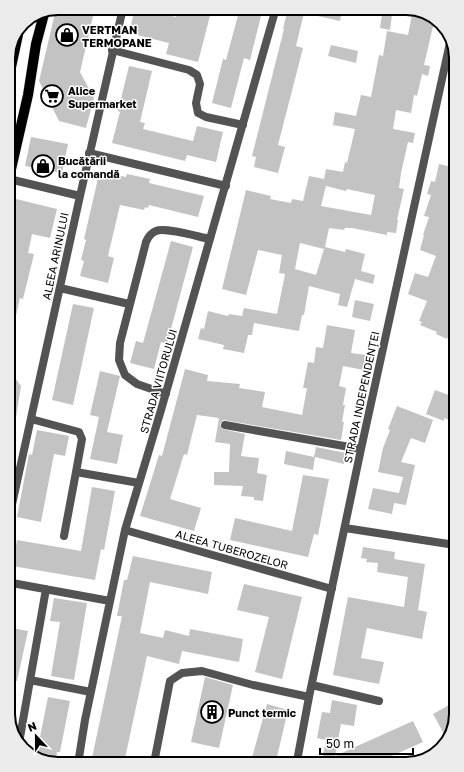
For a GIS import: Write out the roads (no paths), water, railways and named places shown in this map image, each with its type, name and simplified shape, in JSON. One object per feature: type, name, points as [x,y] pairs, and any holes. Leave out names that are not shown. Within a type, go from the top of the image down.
[{"type":"main road","points":[[15,152],[28,95],[36,44],[43,18]]},
{"type":"street","name":"ALEEA ARINULUI","points":[[15,491],[89,153],[121,15]]},
{"type":"street","name":"STRADA VIITORULUI","points":[[79,757],[85,720],[125,530],[166,394],[274,15]]},
{"type":"street","points":[[112,50],[189,70],[197,75],[200,84],[196,103],[198,113],[206,118],[243,125]]},
{"type":"street","name":"STRADA INDEPENDENȚEI","points":[[298,757],[361,449],[448,50]]},
{"type":"street","points":[[89,153],[226,186]]},
{"type":"street","points":[[15,180],[80,196]]},
{"type":"street","points":[[166,394],[137,384],[125,375],[119,360],[120,342],[146,242],[150,235],[157,230],[166,230],[210,239]]},
{"type":"street","points":[[60,288],[129,304]]},
{"type":"street","points":[[31,419],[79,432],[82,439],[64,536]]},
{"type":"street","points":[[225,425],[361,449]]},
{"type":"street","points":[[76,472],[139,483]]},
{"type":"street","points":[[345,528],[449,544]]},
{"type":"street","name":"ALEEA TUBEROZELOR","points":[[125,530],[332,589]]},
{"type":"street","points":[[15,584],[110,600]]},
{"type":"street","points":[[20,735],[46,589]]},
{"type":"street","points":[[155,757],[170,681],[182,672],[202,671],[309,698]]},
{"type":"street","points":[[30,680],[91,692]]},
{"type":"street","points":[[312,685],[379,701]]},
{"type":"place","name":"VERTMAN TERMOPANE","points":[[67,35]]},
{"type":"place","name":"Alice Supermarket","points":[[52,96]]},
{"type":"place","name":"Bucătării la comandă","points":[[43,166]]},
{"type":"place","name":"Punct termic","points":[[212,712]]}]
